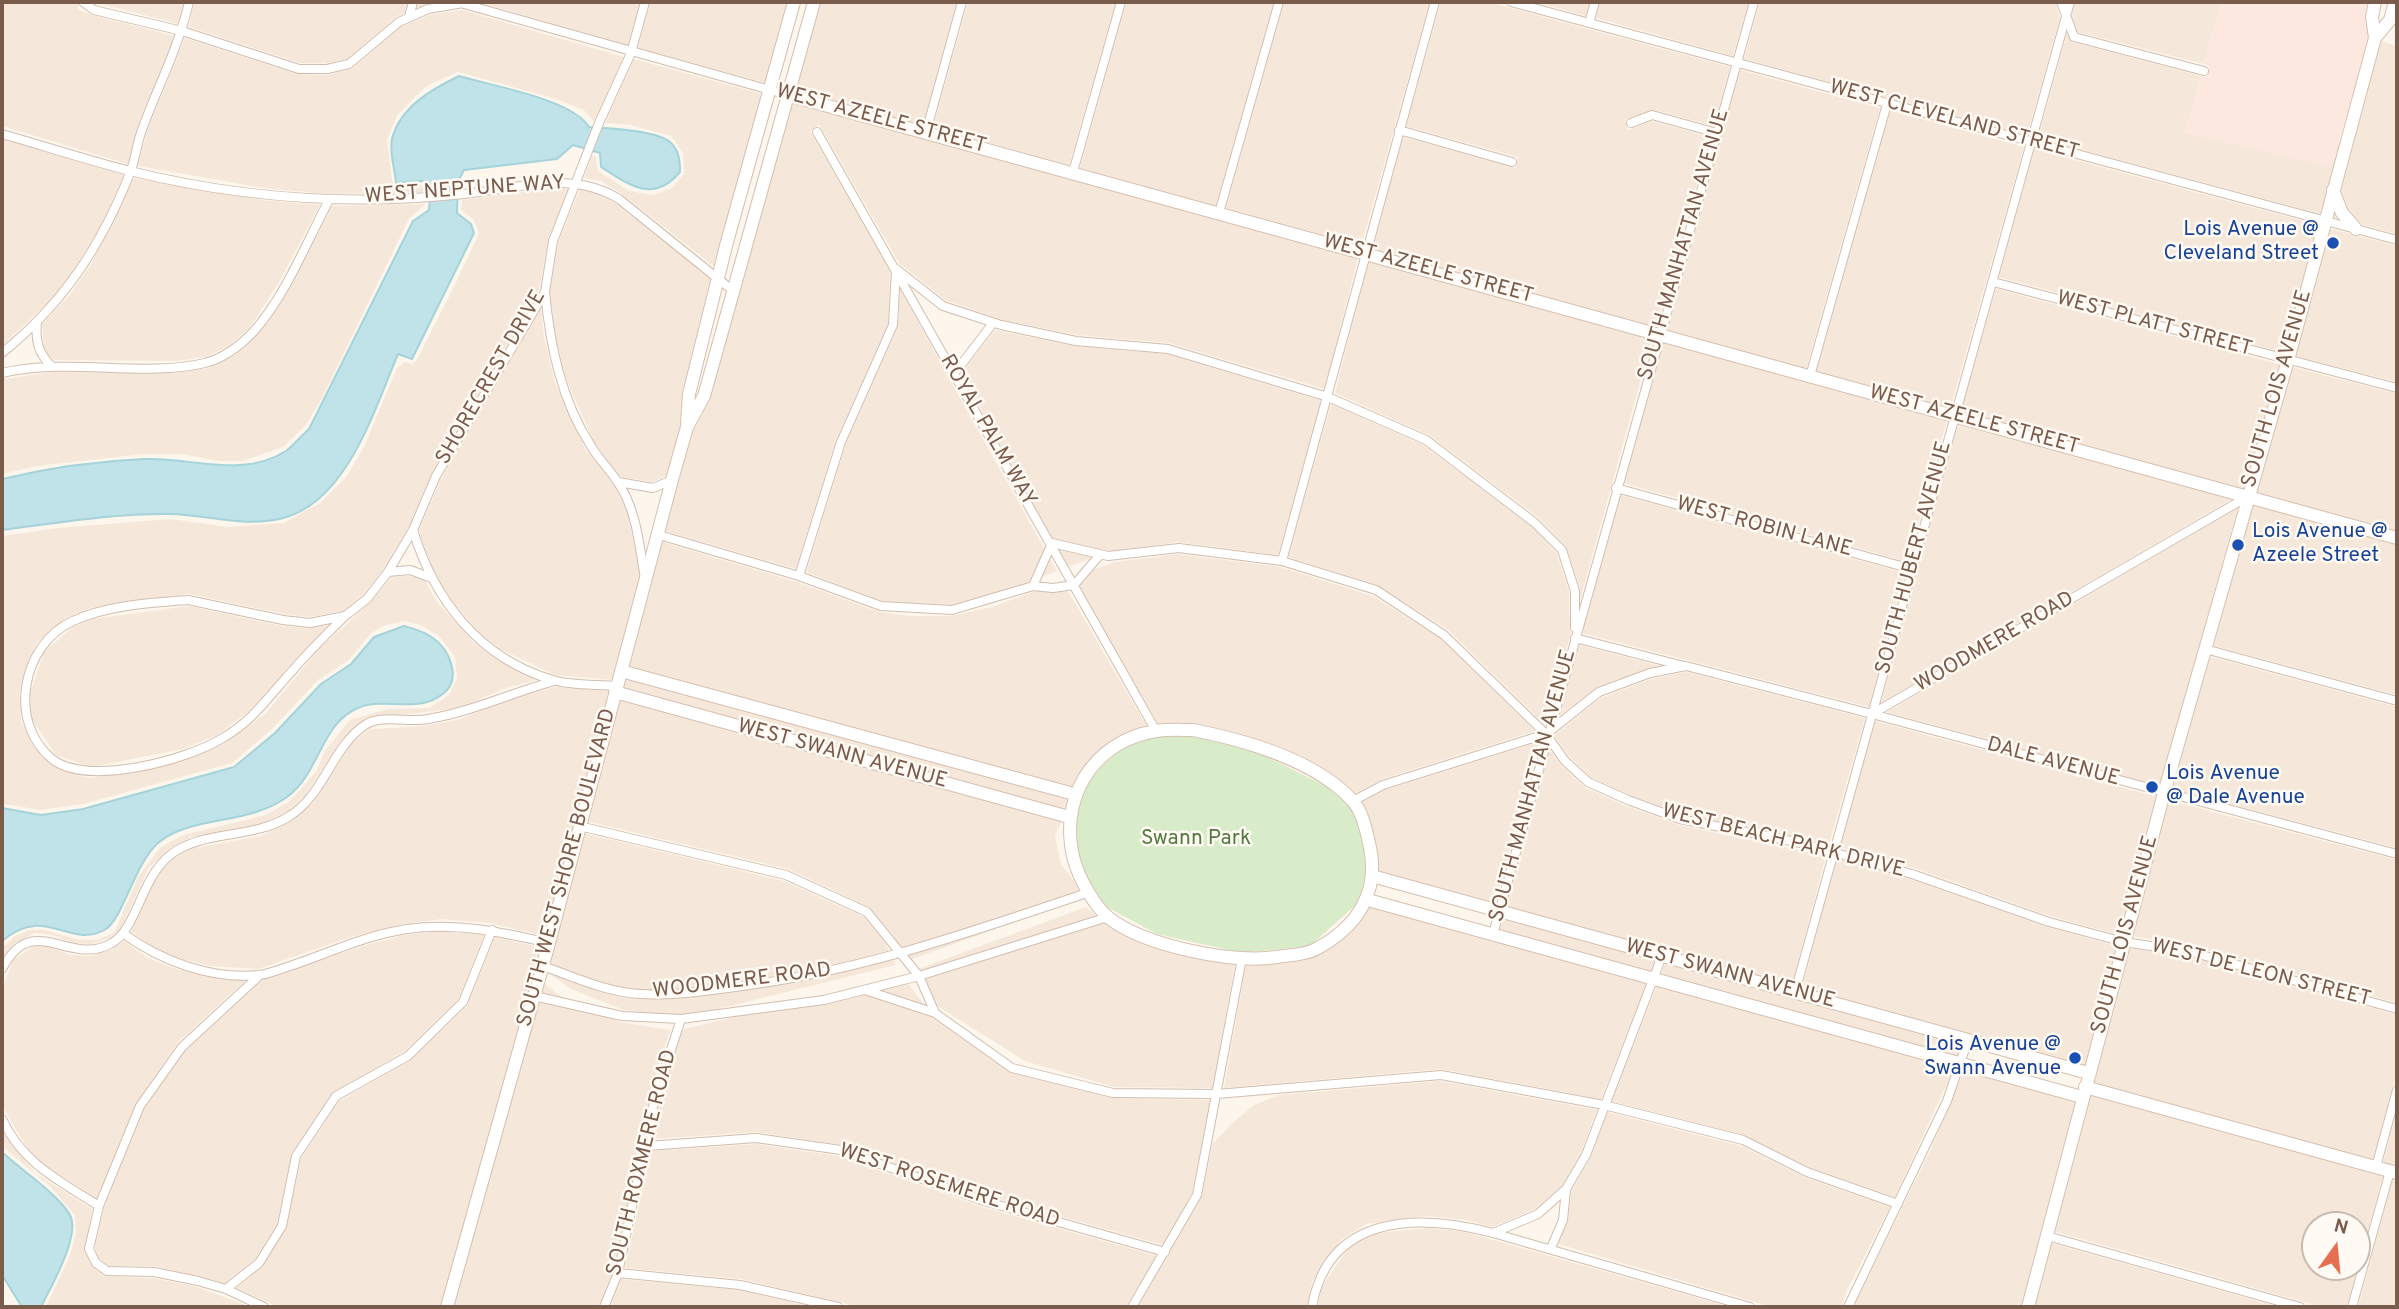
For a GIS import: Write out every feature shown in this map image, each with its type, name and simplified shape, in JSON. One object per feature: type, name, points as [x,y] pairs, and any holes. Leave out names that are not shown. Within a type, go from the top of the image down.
[{"type":"street","points":[[83,2],[94,10],[182,31],[299,69],[327,69],[349,64],[399,22],[428,9],[463,3]]},
{"type":"street","points":[[2,353],[66,292],[87,261],[131,171],[142,129],[182,31],[189,2]]},
{"type":"street","points":[[410,17],[413,2]]},
{"type":"street","name":"SHORECREST DRIVE","points":[[345,616],[310,622],[282,620],[188,600],[92,613],[71,622],[40,648],[25,692],[26,720],[39,744],[53,760],[91,773],[184,754],[219,740],[263,708],[290,672],[345,616],[367,599],[388,572],[413,530],[436,476],[545,292],[553,242],[599,123],[631,53],[645,2]]},
{"type":"street","name":"SOUTH WEST SHORE BOULEVARD","points":[[447,1307],[543,966],[659,535],[687,427],[689,394],[794,2]]},
{"type":"street","name":"SOUTH WEST SHORE BOULEVARD","points":[[687,427],[704,396],[814,2]]},
{"type":"street","points":[[926,132],[962,2]]},
{"type":"street","points":[[1073,172],[1121,2]]},
{"type":"street","points":[[1219,213],[1279,2]]},
{"type":"street","points":[[1282,561],[1328,397],[1364,253],[1435,2]]},
{"type":"street","name":"WEST CLEVELAND STREET","points":[[1511,2],[2397,240]]},
{"type":"street","points":[[1589,23],[1595,2]]},
{"type":"street","name":"SOUTH MANHATTAN AVENUE","points":[[1493,934],[1546,734],[1754,2]]},
{"type":"street","points":[[2061,2],[2074,37],[2204,71]]},
{"type":"street","name":"SOUTH HUBERT AVENUE","points":[[1795,992],[2070,2]]},
{"type":"street","name":"SOUTH LOIS AVENUE","points":[[2028,1307],[2164,793],[2288,360],[2375,37],[2372,17],[2375,2]]},
{"type":"street","name":"SOUTH LOIS AVENUE","points":[[2375,37],[2390,20],[2395,2]]},
{"type":"street","name":"WEST AZEELE STREET","points":[[463,3],[631,53],[1073,172],[2397,538]]},
{"type":"street","points":[[1810,376],[1887,104]]},
{"type":"street","points":[[1632,123],[1652,115],[1717,133]]},
{"type":"street","points":[[1399,130],[1512,162]]},
{"type":"street","name":"ROYAL PALM WAY","points":[[817,132],[1156,731]]},
{"type":"street","name":"WEST NEPTUNE WAY","points":[[2,134],[131,171],[263,194],[329,200],[419,199],[544,183],[598,186],[619,199],[732,290]]},
{"type":"street","points":[[2333,190],[2342,213],[2356,229]]},
{"type":"street","points":[[2,373],[51,366],[177,367],[207,362],[232,351],[255,330],[284,285],[329,200]]},
{"type":"street","points":[[896,269],[943,306],[993,323],[1076,341],[1168,349],[1328,397],[1426,440],[1535,523],[1562,551],[1575,591],[1575,638],[1872,714]]},
{"type":"street","points":[[799,576],[841,442],[893,325],[896,269]]},
{"type":"street","name":"WEST PLATT STREET","points":[[1993,282],[2397,388]]},
{"type":"street","points":[[545,292],[549,334],[560,380],[590,445],[618,482],[634,517],[646,583]]},
{"type":"street","points":[[37,321],[36,338],[40,354],[51,366]]},
{"type":"street","points":[[954,374],[993,323]]},
{"type":"street","points":[[618,482],[653,488],[672,480]]},
{"type":"street","name":"WEST ROBIN LANE","points":[[1616,488],[1912,569]]},
{"type":"street","name":"WOODMERE ROAD","points":[[1872,714],[2247,497]]},
{"type":"street","name":"WEST SWANN AVENUE","points":[[413,530],[430,578],[442,598],[475,636],[497,654],[554,681],[616,689],[1069,817]]},
{"type":"street","points":[[659,535],[799,576],[881,606],[911,610],[952,610],[1033,586],[1053,588],[1074,585],[1098,556]]},
{"type":"street","points":[[1033,586],[1052,543]]},
{"type":"street","name":"WEST BEACH PARK DRIVE","points":[[1052,543],[1098,556],[1178,548],[1282,561],[1376,590],[1444,635],[1546,734],[1565,761],[1588,782],[1680,819],[1833,851],[1912,874],[2049,922],[2124,942]]},
{"type":"street","points":[[388,572],[410,570],[430,578]]},
{"type":"street","points":[[2205,649],[2397,701]]},
{"type":"street","points":[[1353,801],[1383,785],[1546,734],[1599,692],[1650,673],[1686,666]]},
{"type":"street","name":"WEST SWANN AVENUE","points":[[621,671],[1074,794]]},
{"type":"street","points":[[2,969],[18,947],[35,939],[51,940],[71,949],[92,950],[112,944],[124,934],[153,871],[170,855],[191,842],[260,831],[289,817],[309,799],[347,741],[368,723],[423,720],[460,713],[505,694],[554,681]]},
{"type":"street","name":"DALE AVENUE","points":[[1872,714],[2397,854]]},
{"type":"street","points":[[1193,730],[1252,744],[1320,776],[1353,801],[1368,837],[1372,855],[1372,876],[1368,900],[1339,932],[1312,951],[1272,958],[1242,958],[1201,952],[1158,940],[1108,917],[1078,874],[1069,839],[1069,817],[1074,794],[1081,780],[1104,753],[1121,742],[1156,731],[1193,730]]},
{"type":"street","points":[[579,826],[786,875],[867,912],[919,976],[935,1013]]},
{"type":"street","name":"WEST SWANN AVENUE","points":[[1372,876],[2088,1073]]},
{"type":"street","name":"WOODMERE ROAD","points":[[543,966],[599,987],[639,994],[696,992],[763,984],[848,969],[902,955],[1090,892]]},
{"type":"street","name":"WEST SWANN AVENUE","points":[[1368,900],[1961,1064],[2083,1092],[2394,1172]]},
{"type":"street","name":"WOODMERE ROAD","points":[[534,996],[622,1016],[681,1019],[824,1000],[919,976],[1108,917]]},
{"type":"street","points":[[264,1307],[226,1289],[154,1272],[107,1271],[96,1263],[89,1249],[99,1206],[139,1106],[182,1047],[260,975],[355,942],[404,930],[443,925],[492,930],[549,943]]},
{"type":"street","points":[[226,1289],[259,1263],[282,1226],[296,1156],[336,1096],[408,1056],[463,1002],[492,930]]},
{"type":"street","points":[[124,934],[151,953],[174,963],[208,971],[260,975]]},
{"type":"street","name":"WEST DE LEON STREET","points":[[2124,942],[2192,952],[2397,1009]]},
{"type":"street","points":[[1493,1233],[1538,1214],[1566,1189],[1586,1155],[1662,956]]},
{"type":"street","points":[[1132,1307],[1197,1195],[1242,958]]},
{"type":"street","points":[[865,990],[935,1013],[1012,1068],[1113,1093],[1217,1094],[1441,1075],[1604,1105],[1743,1140],[1807,1172],[1898,1204]]},
{"type":"street","name":"SOUTH ROXMERE ROAD","points":[[604,1307],[618,1273],[647,1146],[654,1102],[681,1019]]},
{"type":"street","points":[[1847,1307],[1947,1101],[1968,1040]]},
{"type":"street","points":[[2376,1167],[2397,1090]]},
{"type":"street","points":[[2,1119],[23,1153],[39,1169],[99,1206]]},
{"type":"street","name":"WEST ROSEMERE ROAD","points":[[647,1146],[756,1138],[841,1150],[984,1201],[1165,1252]]},
{"type":"street","points":[[2352,1307],[2394,1172]]},
{"type":"street","points":[[1551,1248],[1563,1220],[1566,1189]]},
{"type":"street","points":[[1312,1307],[1316,1286],[1345,1243],[1368,1229],[1426,1222],[1466,1226],[1551,1248],[1750,1307]]},
{"type":"street","points":[[2047,1236],[2300,1307]]},
{"type":"street","points":[[618,1273],[740,1284],[838,1307]]},
{"type":"shaded area","points":[[2,2],[78,2],[78,9],[92,15],[175,36],[137,127],[128,164],[2,126]]},
{"type":"shaded area","points":[[93,2],[184,2],[179,24]]},
{"type":"shaded area","points":[[194,2],[439,2],[397,16],[347,59],[327,63],[300,63],[189,27]]},
{"type":"shaded area","points":[[640,2],[628,45],[482,3]]},
{"type":"shaded area","points":[[650,2],[788,2],[766,83],[638,48]]},
{"type":"shaded area","points":[[819,2],[957,2],[923,125],[794,91]]},
{"type":"shaded area","points":[[968,2],[1116,2],[1069,165],[933,127]]},
{"type":"shaded area","points":[[1126,2],[1274,2],[1216,206],[1080,168]]},
{"type":"shaded area","points":[[1284,2],[1430,2],[1361,246],[1226,208]]},
{"type":"shaded area","points":[[1441,2],[1488,2],[1730,67],[1714,126],[1654,110],[1625,119],[1628,130],[1652,121],[1710,137],[1656,327],[1371,249],[1403,137],[1516,168],[1518,157],[1406,126]]},
{"type":"shaded area","points":[[1534,2],[1590,2],[1586,16]]},
{"type":"shaded area","points":[[1600,2],[1749,2],[1733,56],[1596,18]]},
{"type":"shaded area","points":[[1760,2],[2055,2],[2060,18],[2027,135],[1744,59]]},
{"type":"shaded area","points":[[2075,2],[2221,2],[2204,64],[2077,32],[2071,16]]},
{"type":"shaded area","points":[[2221,2],[2370,2],[2369,40],[2331,167],[2185,133],[2201,76],[2207,77],[2210,66],[2204,64]]},
{"type":"shaded area","points":[[462,10],[624,57],[594,122],[584,110],[556,99],[458,72],[428,85],[413,99],[397,116],[387,140],[393,186],[421,185],[426,192],[326,194],[264,188],[138,166],[147,131],[185,38],[297,74],[327,75],[352,69],[401,27],[429,15]]},
{"type":"shaded area","points":[[2067,34],[2072,42],[2201,76],[2185,133],[2341,143],[2321,214],[2038,138]]},
{"type":"shaded area","points":[[2381,41],[2397,46],[2397,234],[2331,216]]},
{"type":"shaded area","points":[[634,59],[762,94],[716,268],[622,194],[601,181],[584,178],[592,156],[596,157],[598,171],[629,191],[653,195],[672,188],[684,174],[683,153],[671,136],[630,125],[605,123]]},
{"type":"shaded area","points":[[1740,70],[1880,108],[1806,369],[1666,330]]},
{"type":"shaded area","points":[[791,102],[1358,257],[1325,389],[1169,343],[1077,335],[1002,320],[945,300],[899,263],[819,124],[810,131],[890,269],[888,324],[836,440],[796,569],[665,531],[691,433]]},
{"type":"shaded area","points":[[1890,110],[2024,147],[1950,409],[1816,372]]},
{"type":"shaded area","points":[[2,139],[124,175],[101,226],[62,289],[2,346]]},
{"type":"shaded area","points":[[2034,149],[2318,225],[2285,353],[1999,277]]},
{"type":"shaded area","points":[[134,178],[262,200],[320,205],[279,282],[251,326],[229,346],[206,357],[177,361],[54,360],[44,351],[42,324],[69,296],[91,264]]},
{"type":"shaded area","points":[[544,189],[569,189],[548,240],[539,290],[432,473],[409,526],[385,567],[364,594],[343,611],[310,617],[189,594],[90,608],[68,617],[36,644],[20,691],[21,721],[34,747],[49,764],[67,773],[91,778],[185,760],[222,745],[266,713],[319,649],[370,603],[391,578],[400,576],[418,577],[426,582],[437,602],[472,641],[495,659],[537,680],[503,689],[460,708],[365,719],[343,738],[305,795],[287,812],[259,825],[191,837],[167,850],[148,869],[120,930],[110,938],[91,944],[72,943],[53,935],[35,933],[15,943],[2,958],[2,948],[15,936],[29,930],[45,930],[79,940],[96,940],[114,933],[138,877],[161,847],[183,835],[266,815],[290,801],[317,771],[324,752],[350,720],[388,709],[429,708],[449,695],[457,678],[455,657],[439,636],[423,626],[405,621],[386,625],[371,633],[349,660],[318,680],[272,729],[232,763],[83,804],[41,810],[4,804],[2,536],[58,528],[171,519],[228,527],[284,523],[320,503],[347,476],[364,447],[397,368],[405,362],[412,364],[416,361],[453,289],[479,233],[474,220],[461,210],[462,200]]},
{"type":"shaded area","points":[[580,189],[597,192],[616,204],[713,280],[682,426],[668,475],[652,482],[621,477],[594,442],[565,377],[554,332],[550,292],[558,243]]},
{"type":"shaded area","points":[[425,204],[409,219],[322,398],[306,425],[283,447],[243,461],[219,461],[182,454],[144,454],[37,466],[2,474],[2,379],[53,372],[176,373],[209,368],[235,355],[259,333],[288,287],[331,206]]},
{"type":"shaded area","points":[[2328,228],[2397,246],[2397,382],[2295,356]]},
{"type":"shaded area","points":[[1368,260],[1652,339],[1580,600],[1580,588],[1566,546],[1539,518],[1429,435],[1335,393]]},
{"type":"shaded area","points":[[900,288],[1057,571],[990,596],[951,605],[882,601],[806,572],[846,444],[898,327]]},
{"type":"shaded area","points":[[1996,289],[2282,365],[2244,490],[1960,412]]},
{"type":"shaded area","points":[[541,308],[544,336],[555,383],[585,448],[615,487],[626,509],[634,539],[641,583],[613,680],[555,675],[500,649],[479,632],[446,594],[427,558],[419,530],[441,479]]},
{"type":"shaded area","points":[[995,330],[1075,346],[1167,354],[1322,401],[1278,555],[1178,542],[1113,551],[1067,567],[961,374]]},
{"type":"shaded area","points":[[1662,341],[1947,420],[1908,562],[1623,483]]},
{"type":"shaded area","points":[[2292,367],[2397,394],[2397,532],[2254,493]]},
{"type":"shaded area","points":[[1331,404],[1423,445],[1532,527],[1557,554],[1569,592],[1570,637],[1544,724],[1447,629],[1377,585],[1288,557]]},
{"type":"shaded area","points":[[1957,423],[2232,499],[1881,703]]},
{"type":"shaded area","points":[[1620,495],[1905,573],[1869,707],[1582,633]]},
{"type":"shaded area","points":[[2250,504],[2397,544],[2397,695],[2211,645]]},
{"type":"shaded area","points":[[2238,508],[2160,786],[1887,712]]},
{"type":"shaded area","points":[[662,542],[797,582],[879,612],[911,616],[951,616],[992,607],[1062,581],[1147,727],[1120,736],[1102,749],[1071,788],[628,667]]},
{"type":"shaded area","points":[[1178,554],[1280,567],[1373,596],[1441,639],[1535,731],[1382,779],[1354,794],[1277,748],[1254,739],[1194,724],[1159,725],[1073,577],[1115,562]]},
{"type":"shaded area","points":[[188,606],[282,626],[309,628],[328,625],[287,668],[259,704],[217,735],[183,749],[91,767],[56,755],[31,718],[30,693],[44,652],[73,627],[93,619]]},
{"type":"shaded area","points":[[1579,645],[1660,666],[1597,687],[1557,718]]},
{"type":"shaded area","points":[[2208,656],[2397,707],[2397,848],[2170,788]]},
{"type":"shaded area","points":[[1686,672],[1865,718],[1829,844],[1682,814],[1630,795],[1591,777],[1569,756],[1554,735],[1601,698],[1651,679]]},
{"type":"shaded area","points":[[625,678],[1068,799],[1065,810],[622,688]]},
{"type":"shaded area","points":[[554,687],[610,691],[545,936],[490,923],[442,919],[403,924],[354,936],[258,969],[209,966],[176,957],[153,948],[131,931],[157,875],[173,859],[193,848],[261,836],[292,821],[313,803],[351,744],[370,729],[424,726],[461,719],[506,700]]},
{"type":"shaded area","points":[[619,699],[1062,821],[1055,835],[1061,864],[1076,884],[1081,898],[907,961],[893,935],[869,907],[788,869],[586,821]]},
{"type":"shaded area","points":[[1875,721],[2157,797],[2120,935],[2050,916],[1914,868],[1839,847]]},
{"type":"shaded area","points":[[1539,742],[1495,904],[1377,871],[1377,853],[1361,803],[1385,790]]},
{"type":"shaded area","points":[[1548,747],[1561,765],[1584,787],[1626,806],[1679,825],[1826,856],[1792,985],[1506,907]]},
{"type":"shaded area","points":[[2167,800],[2397,860],[2397,1003],[2193,946],[2131,936]]},
{"type":"shaded area","points":[[583,833],[784,881],[864,917],[885,943],[896,965],[677,1019],[624,1010],[571,989],[547,972]]},
{"type":"shaded area","points":[[1836,858],[1910,879],[2047,927],[2117,946],[2085,1066],[1802,988]]},
{"type":"shaded area","points":[[1370,906],[1647,983],[1601,1099],[1441,1069],[1224,1088],[1246,964],[1339,939],[1351,933]]},
{"type":"shaded area","points":[[1086,907],[1105,923],[1235,963],[1213,1088],[1114,1087],[1025,1061],[939,1007],[913,971]]},
{"type":"shaded area","points":[[1502,918],[1655,960],[1651,972],[1499,930]]},
{"type":"shaded area","points":[[442,931],[484,935],[459,998],[405,1051],[332,1093],[292,1153],[277,1224],[255,1259],[225,1283],[155,1266],[109,1266],[100,1259],[95,1248],[104,1208],[144,1109],[185,1051],[262,980],[356,948],[404,935]]},
{"type":"shaded area","points":[[495,937],[543,948],[441,1307],[278,1307],[237,1288],[263,1266],[286,1229],[301,1159],[339,1101],[410,1061],[467,1006]]},
{"type":"shaded area","points":[[124,941],[148,958],[173,968],[207,977],[246,980],[178,1042],[136,1103],[97,1198],[42,1164],[28,1149],[2,1106],[2,990],[13,960],[35,945],[49,946],[70,955],[91,956],[113,949]]},
{"type":"shaded area","points":[[2127,948],[2190,957],[2397,1015],[2397,1071],[2373,1160],[2091,1083]]},
{"type":"shaded area","points":[[1665,963],[1962,1044],[1958,1057],[1661,975]]},
{"type":"shaded area","points":[[902,975],[933,1017],[1021,1072],[1113,1098],[1211,1100],[1192,1193],[1163,1245],[985,1195],[842,1145],[756,1132],[653,1139],[659,1103],[681,1030]]},
{"type":"shaded area","points":[[544,984],[566,1000],[620,1022],[670,1030],[649,1101],[613,1271],[599,1307],[452,1307]]},
{"type":"shaded area","points":[[1657,986],[1954,1068],[1895,1197],[1809,1167],[1744,1135],[1611,1101]]},
{"type":"shaded area","points":[[1964,1071],[2076,1102],[2022,1307],[1853,1307],[1932,1147]]},
{"type":"shaded area","points":[[1440,1081],[1597,1110],[1581,1153],[1562,1186],[1535,1209],[1492,1227],[1467,1220],[1427,1216],[1366,1224],[1341,1240],[1312,1282],[1307,1307],[1138,1307],[1202,1196],[1212,1145],[1231,1124],[1254,1105],[1279,1095]]},
{"type":"shaded area","points":[[2088,1095],[2383,1175],[2371,1219],[2371,1211],[2301,1211],[2301,1281],[2354,1281],[2347,1307],[2322,1307],[2053,1231]]},
{"type":"shaded area","points":[[2397,1110],[2397,1167],[2383,1163]]},
{"type":"shaded area","points":[[1607,1112],[1741,1146],[1806,1178],[1890,1207],[1846,1292],[1842,1307],[1771,1307],[1558,1244],[1568,1220],[1571,1192],[1591,1157]]},
{"type":"shaded area","points":[[2,1132],[35,1173],[92,1209],[85,1252],[92,1266],[104,1276],[153,1278],[197,1287],[251,1307],[46,1307],[70,1255],[76,1233],[75,1215],[50,1186],[5,1149]]},
{"type":"shaded area","points":[[755,1144],[839,1156],[982,1207],[1157,1256],[1125,1307],[860,1307],[741,1279],[625,1268],[651,1151]]},
{"type":"shaded area","points":[[2393,1178],[2397,1179],[2397,1307],[2358,1307],[2365,1281],[2371,1281],[2371,1259]]},
{"type":"shaded area","points":[[1426,1228],[1465,1232],[1730,1307],[1318,1307],[1321,1288],[1349,1247],[1370,1234]]},
{"type":"shaded area","points":[[2050,1243],[2279,1307],[2033,1307]]},
{"type":"shaded area","points":[[621,1279],[739,1290],[812,1307],[610,1307]]},
{"type":"green space","name":"Swann Park","points":[[1174,734],[1257,752],[1326,786],[1356,812],[1366,857],[1359,902],[1310,946],[1242,953],[1157,934],[1094,900],[1079,860],[1074,837],[1082,797],[1103,765],[1118,753],[1135,743]]},
{"type":"water","points":[[459,76],[549,101],[580,117],[589,127],[631,130],[663,138],[675,149],[680,172],[660,187],[641,188],[621,180],[601,167],[600,153],[573,145],[557,159],[464,170],[458,181],[457,213],[471,224],[474,233],[412,359],[398,354],[356,450],[325,493],[305,509],[283,518],[255,522],[150,514],[2,530],[2,479],[126,460],[162,459],[216,465],[252,464],[286,451],[295,443],[309,429],[413,221],[429,210],[431,188],[422,181],[396,183],[391,149],[396,128],[418,100]]},
{"type":"water","points":[[404,626],[430,636],[444,649],[453,672],[449,687],[444,693],[424,703],[380,704],[358,708],[336,725],[307,775],[287,797],[255,812],[186,828],[158,843],[143,863],[118,914],[106,929],[81,935],[45,926],[32,926],[18,930],[2,941],[2,808],[41,815],[83,809],[234,767],[275,733],[321,684],[351,664],[374,637]]},
{"type":"water","points":[[2,1152],[48,1191],[70,1215],[72,1224],[68,1248],[41,1307],[22,1307],[2,1275]]},
{"type":"place","name":"Lois Avenue @ Cleveland Street","points":[[2333,243]]},
{"type":"place","name":"Lois Avenue @ Azeele Street","points":[[2238,545]]},
{"type":"place","name":"Lois Avenue @ Dale Avenue","points":[[2152,787]]},
{"type":"place","name":"Lois Avenue @ Swann Avenue","points":[[2075,1058]]}]
